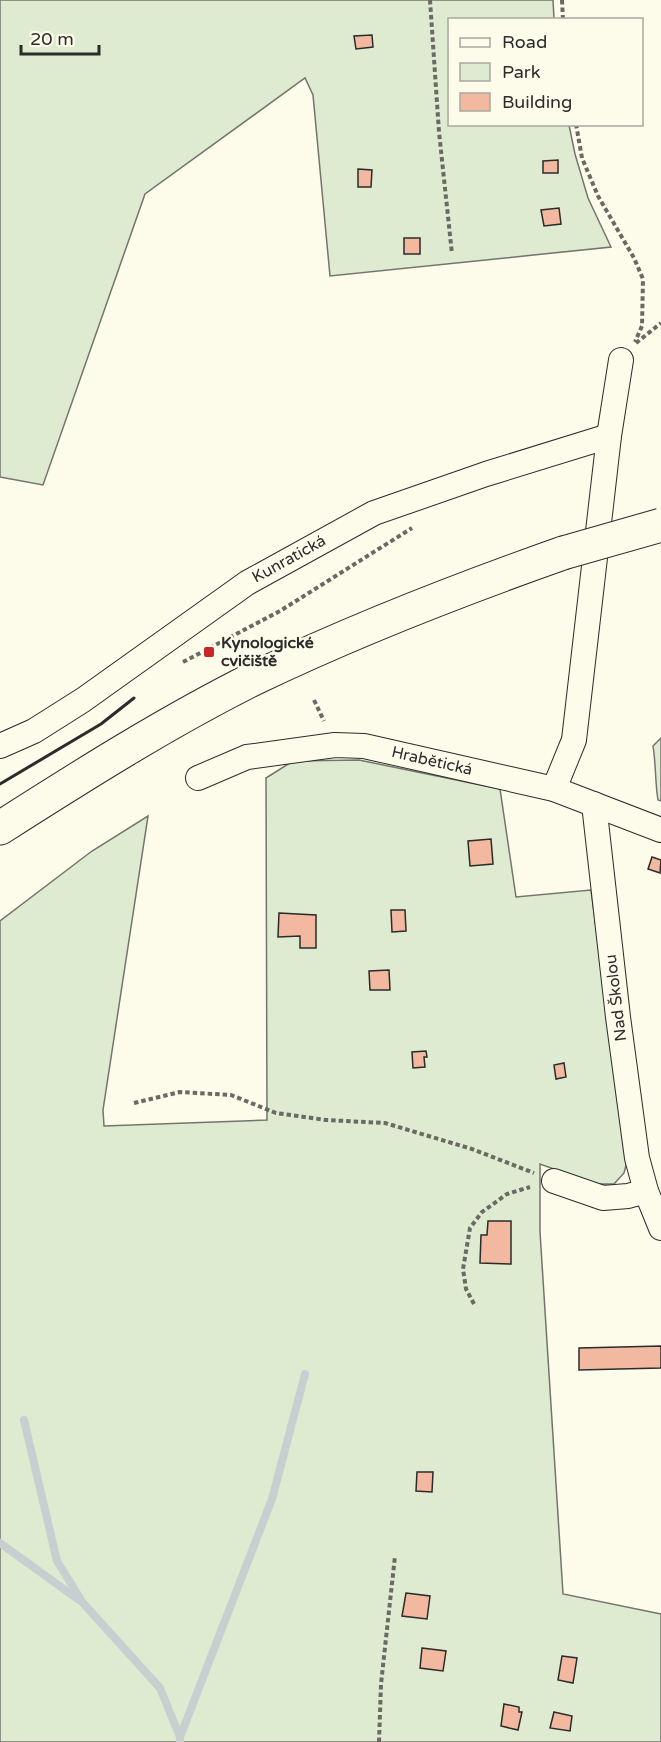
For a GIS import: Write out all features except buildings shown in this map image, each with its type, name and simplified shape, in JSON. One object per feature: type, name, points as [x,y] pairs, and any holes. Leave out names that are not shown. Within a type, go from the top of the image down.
[{"type":"main road","points":[[0,828],[136,743],[254,679],[373,624],[562,553],[661,525]]},
{"type":"street","points":[[554,789],[574,740],[609,436],[621,360]]},
{"type":"street","name":"Kunratická","points":[[0,746],[34,731],[83,700],[246,583],[374,513],[486,474],[609,436]]},
{"type":"street","name":"Hrabětická","points":[[198,778],[247,757],[335,745],[364,746],[554,789],[661,830]]},
{"type":"street","name":"Nad Školou","points":[[594,804],[618,1017],[638,1158],[646,1191],[661,1228]]},
{"type":"street","points":[[554,1180],[603,1198],[628,1196],[646,1191]]},
{"type":"path","points":[[430,0],[439,132],[452,254]]},
{"type":"path","points":[[561,0],[563,18]]},
{"type":"path","points":[[576,126],[582,158],[597,196],[634,258],[642,279],[642,326],[633,345],[661,323]]},
{"type":"path","points":[[208,649],[280,611],[420,523]]},
{"type":"path","points":[[134,1103],[180,1092],[231,1095],[276,1113],[326,1120],[385,1123],[472,1149],[554,1180]]},
{"type":"path","points":[[474,1304],[465,1289],[463,1269],[470,1228],[482,1212],[507,1194],[554,1180]]},
{"type":"path","points":[[379,1742],[381,1684],[395,1556]]},
{"type":"green space","points":[[0,0],[553,0],[554,18],[448,18],[448,126],[569,126],[588,198],[611,247],[330,276],[313,95],[305,78],[145,194],[43,485],[0,477]]},
{"type":"green space","points":[[661,738],[661,801],[658,800],[653,746]]},
{"type":"green space","points":[[359,760],[500,789],[516,897],[591,890],[627,1162],[624,1173],[614,1184],[596,1184],[540,1164],[540,1232],[563,1594],[661,1614],[661,1742],[0,1742],[0,921],[92,851],[148,816],[103,1110],[104,1126],[267,1120],[266,778],[293,761]]},
{"type":"waterway","points":[[180,1737],[272,1499],[305,1374]]},
{"type":"waterway","points":[[24,1420],[57,1561],[83,1603],[160,1688],[180,1742]]},
{"type":"waterway","points":[[0,1543],[79,1600]]},
{"type":"wall","points":[[0,784],[101,724],[134,698]]},
{"type":"place","name":"Kynologické cvičiště","points":[[209,652]]}]
